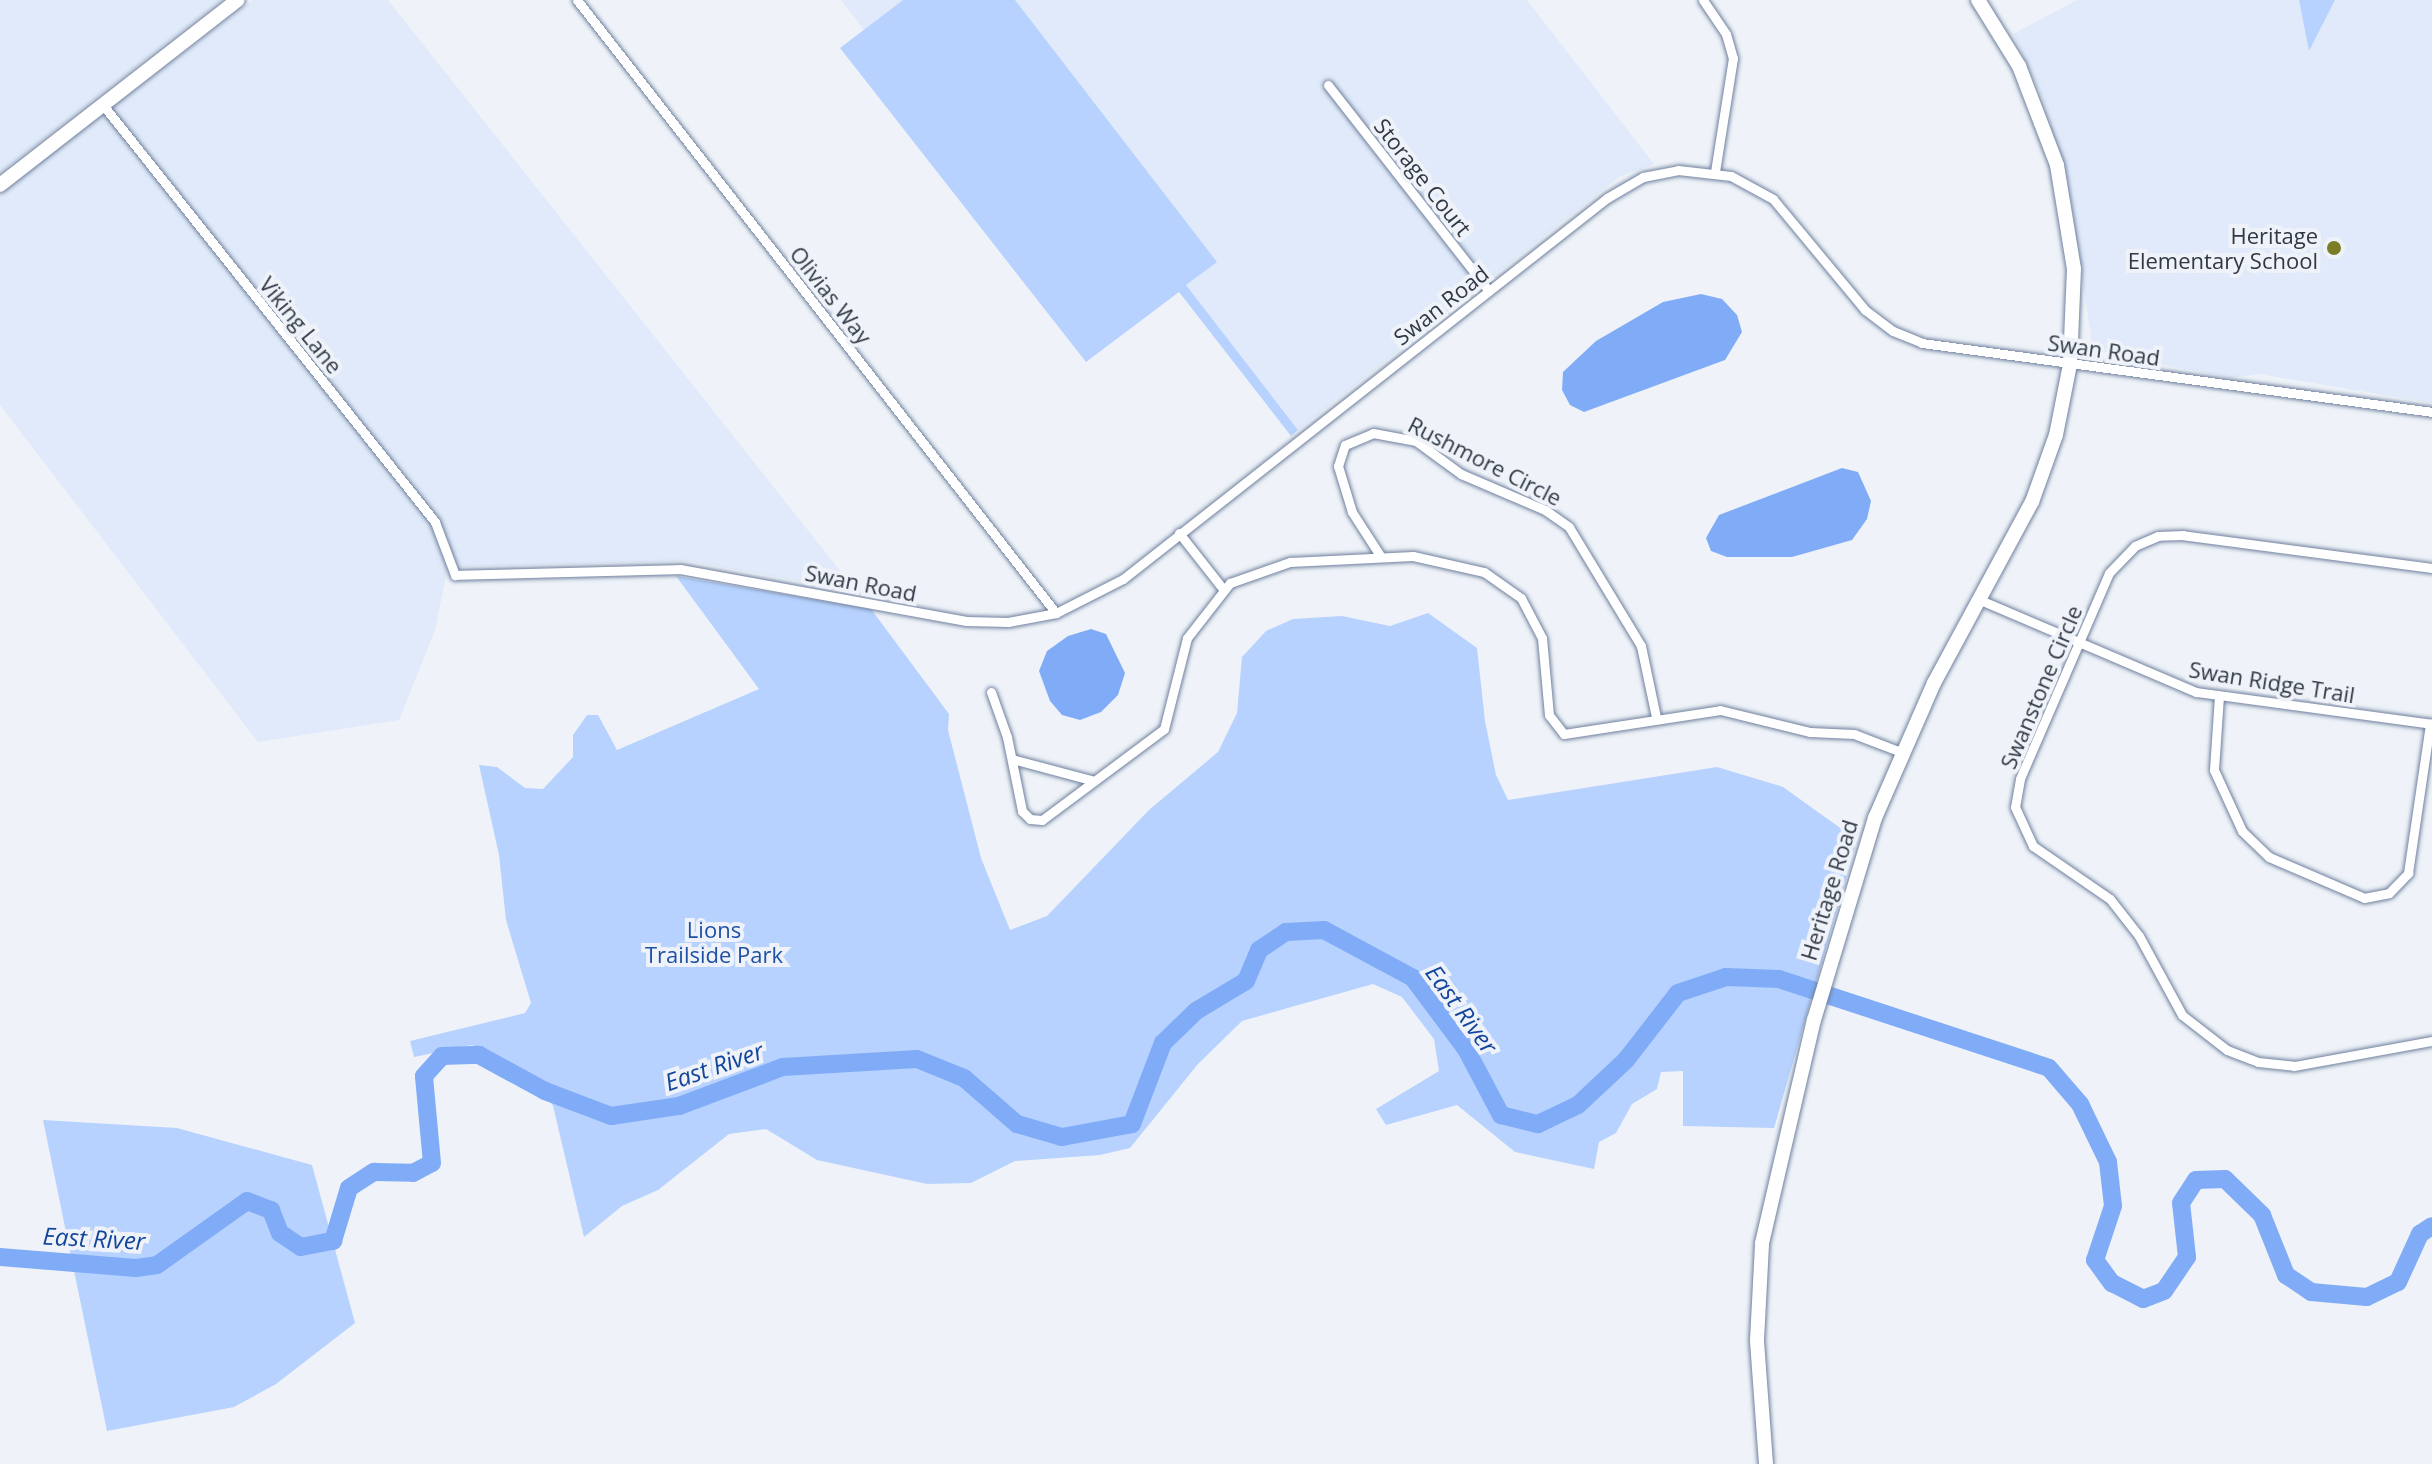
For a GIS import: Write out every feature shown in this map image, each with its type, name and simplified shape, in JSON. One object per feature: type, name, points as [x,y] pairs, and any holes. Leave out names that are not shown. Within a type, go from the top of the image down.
[{"type":"main road","points":[[0,185],[238,0]]},
{"type":"main road","name":"Heritage Road","points":[[1766,1464],[1757,1340],[1762,1243],[1828,967],[1901,752],[2045,469],[2070,364],[2072,250],[2047,131],[2019,66],[1978,0]]},
{"type":"street","name":"Olivias Way","points":[[577,0],[1056,613]]},
{"type":"street","points":[[1703,0],[1726,34],[1733,58],[1715,172]]},
{"type":"street","name":"Storage Court","points":[[1328,85],[1489,291]]},
{"type":"street","name":"Viking Lane","points":[[103,105],[435,522],[455,575]]},
{"type":"street","name":"Swan Road","points":[[455,575],[680,569],[966,621],[1008,622],[1056,613],[1106,590],[1629,184],[1678,170],[1715,172],[1773,199],[1855,300],[1893,331],[1940,346],[2432,412]]},
{"type":"street","name":"Rushmore Circle","points":[[1381,557],[1352,512],[1338,466],[1345,445],[1373,433],[1416,441],[1461,474],[1545,510],[1569,527],[1641,646],[1656,717]]},
{"type":"street","points":[[1179,533],[1223,589]]},
{"type":"street","name":"Swanstone Circle","points":[[2432,568],[2158,536],[2135,546],[2116,563],[2079,643],[2018,785],[2017,816],[2033,846],[2091,882],[2127,918],[2182,1015],[2227,1050],[2276,1065],[2314,1065],[2432,1041]]},
{"type":"street","points":[[991,692],[1012,759],[1022,811],[1033,821],[1045,819],[1091,780],[1164,729],[1187,638],[1223,589],[1250,574],[1290,562],[1381,557],[1445,562],[1484,572],[1512,588],[1539,628],[1548,711],[1561,733],[1581,735],[1656,717],[1725,710],[1810,732],[1858,735],[1901,752]]},
{"type":"street","name":"Swan Ridge Trail","points":[[1980,600],[2186,689],[2431,724]]},
{"type":"street","points":[[2219,696],[2214,770],[2242,831],[2269,857],[2364,898],[2396,887],[2411,865],[2431,724]]},
{"type":"street","points":[[1012,759],[1091,780]]},
{"type":"shaded area","points":[[0,0],[221,0],[0,173]]},
{"type":"shaded area","points":[[253,0],[388,0],[856,591],[686,561],[448,567],[435,630],[399,720],[258,742],[0,405],[0,193]]},
{"type":"shaded area","points":[[841,0],[903,0],[864,30]]},
{"type":"shaded area","points":[[1015,0],[1527,0],[1654,164],[1619,177],[1298,430],[1186,285],[1216,261]]},
{"type":"shaded area","points":[[2077,0],[2299,0],[2309,49],[2335,0],[2432,0],[2432,403],[2259,374],[2230,378],[2093,350],[2068,182],[2040,92],[2013,34]]},
{"type":"green space","points":[[903,0],[1015,0],[1217,262],[1186,285],[1298,430],[1291,436],[1179,292],[1086,362],[840,48]]},
{"type":"green space","points":[[2299,0],[2335,0],[2309,51]]},
{"type":"green space","name":"Lions Trailside Park","points":[[676,576],[871,609],[949,714],[948,730],[981,858],[1010,930],[1047,916],[1149,810],[1218,752],[1237,713],[1242,657],[1266,631],[1293,619],[1342,616],[1390,626],[1428,613],[1477,648],[1485,721],[1496,775],[1508,800],[1717,767],[1783,787],[1857,840],[1774,1128],[1683,1126],[1683,1071],[1661,1072],[1657,1089],[1632,1104],[1616,1133],[1599,1142],[1594,1169],[1515,1152],[1457,1105],[1386,1125],[1376,1109],[1439,1071],[1434,1039],[1402,997],[1373,984],[1242,1021],[1198,1064],[1130,1148],[1100,1155],[1015,1161],[971,1183],[927,1184],[817,1160],[766,1129],[729,1134],[658,1190],[622,1206],[584,1237],[553,1106],[538,1079],[472,1045],[414,1057],[410,1041],[525,1013],[531,1003],[506,920],[499,855],[479,765],[497,767],[525,788],[543,789],[573,757],[573,735],[587,715],[598,715],[617,750],[759,689]]},
{"type":"green space","points":[[43,1120],[177,1128],[312,1165],[355,1323],[276,1384],[234,1407],[107,1431]]},
{"type":"water","points":[[1701,294],[1722,299],[1737,315],[1742,332],[1725,360],[1584,412],[1570,405],[1562,390],[1563,372],[1596,341],[1663,302]]},
{"type":"water","points":[[1842,468],[1858,472],[1871,501],[1867,519],[1852,540],[1792,557],[1727,557],[1711,551],[1706,538],[1719,515]]},
{"type":"water","points":[[1091,629],[1106,634],[1125,673],[1118,695],[1101,712],[1080,720],[1062,715],[1050,701],[1039,671],[1047,651],[1068,636]]},
{"type":"waterway","name":"East River","points":[[0,1257],[136,1268],[157,1265],[247,1201],[271,1210],[280,1233],[301,1247],[333,1241],[349,1188],[374,1172],[413,1173],[432,1163],[424,1076],[442,1056],[479,1055],[545,1091],[611,1116],[679,1106],[783,1067],[917,1059],[964,1078],[1017,1124],[1062,1137],[1132,1124],[1163,1043],[1196,1011],[1246,981],[1259,950],[1286,932],[1324,930],[1413,978],[1466,1049],[1501,1115],[1538,1124],[1578,1105],[1626,1060],[1678,993],[1726,977],[1779,979],[2049,1068],[2080,1104],[2108,1162],[2113,1206],[2095,1260],[2112,1283],[2143,1299],[2164,1291],[2187,1257],[2181,1203],[2196,1180],[2225,1179],[2262,1215],[2286,1275],[2311,1292],[2367,1297],[2398,1282],[2420,1234],[2432,1226]]},
{"type":"place","name":"Heritage Elementary School","points":[[2334,248]]}]
